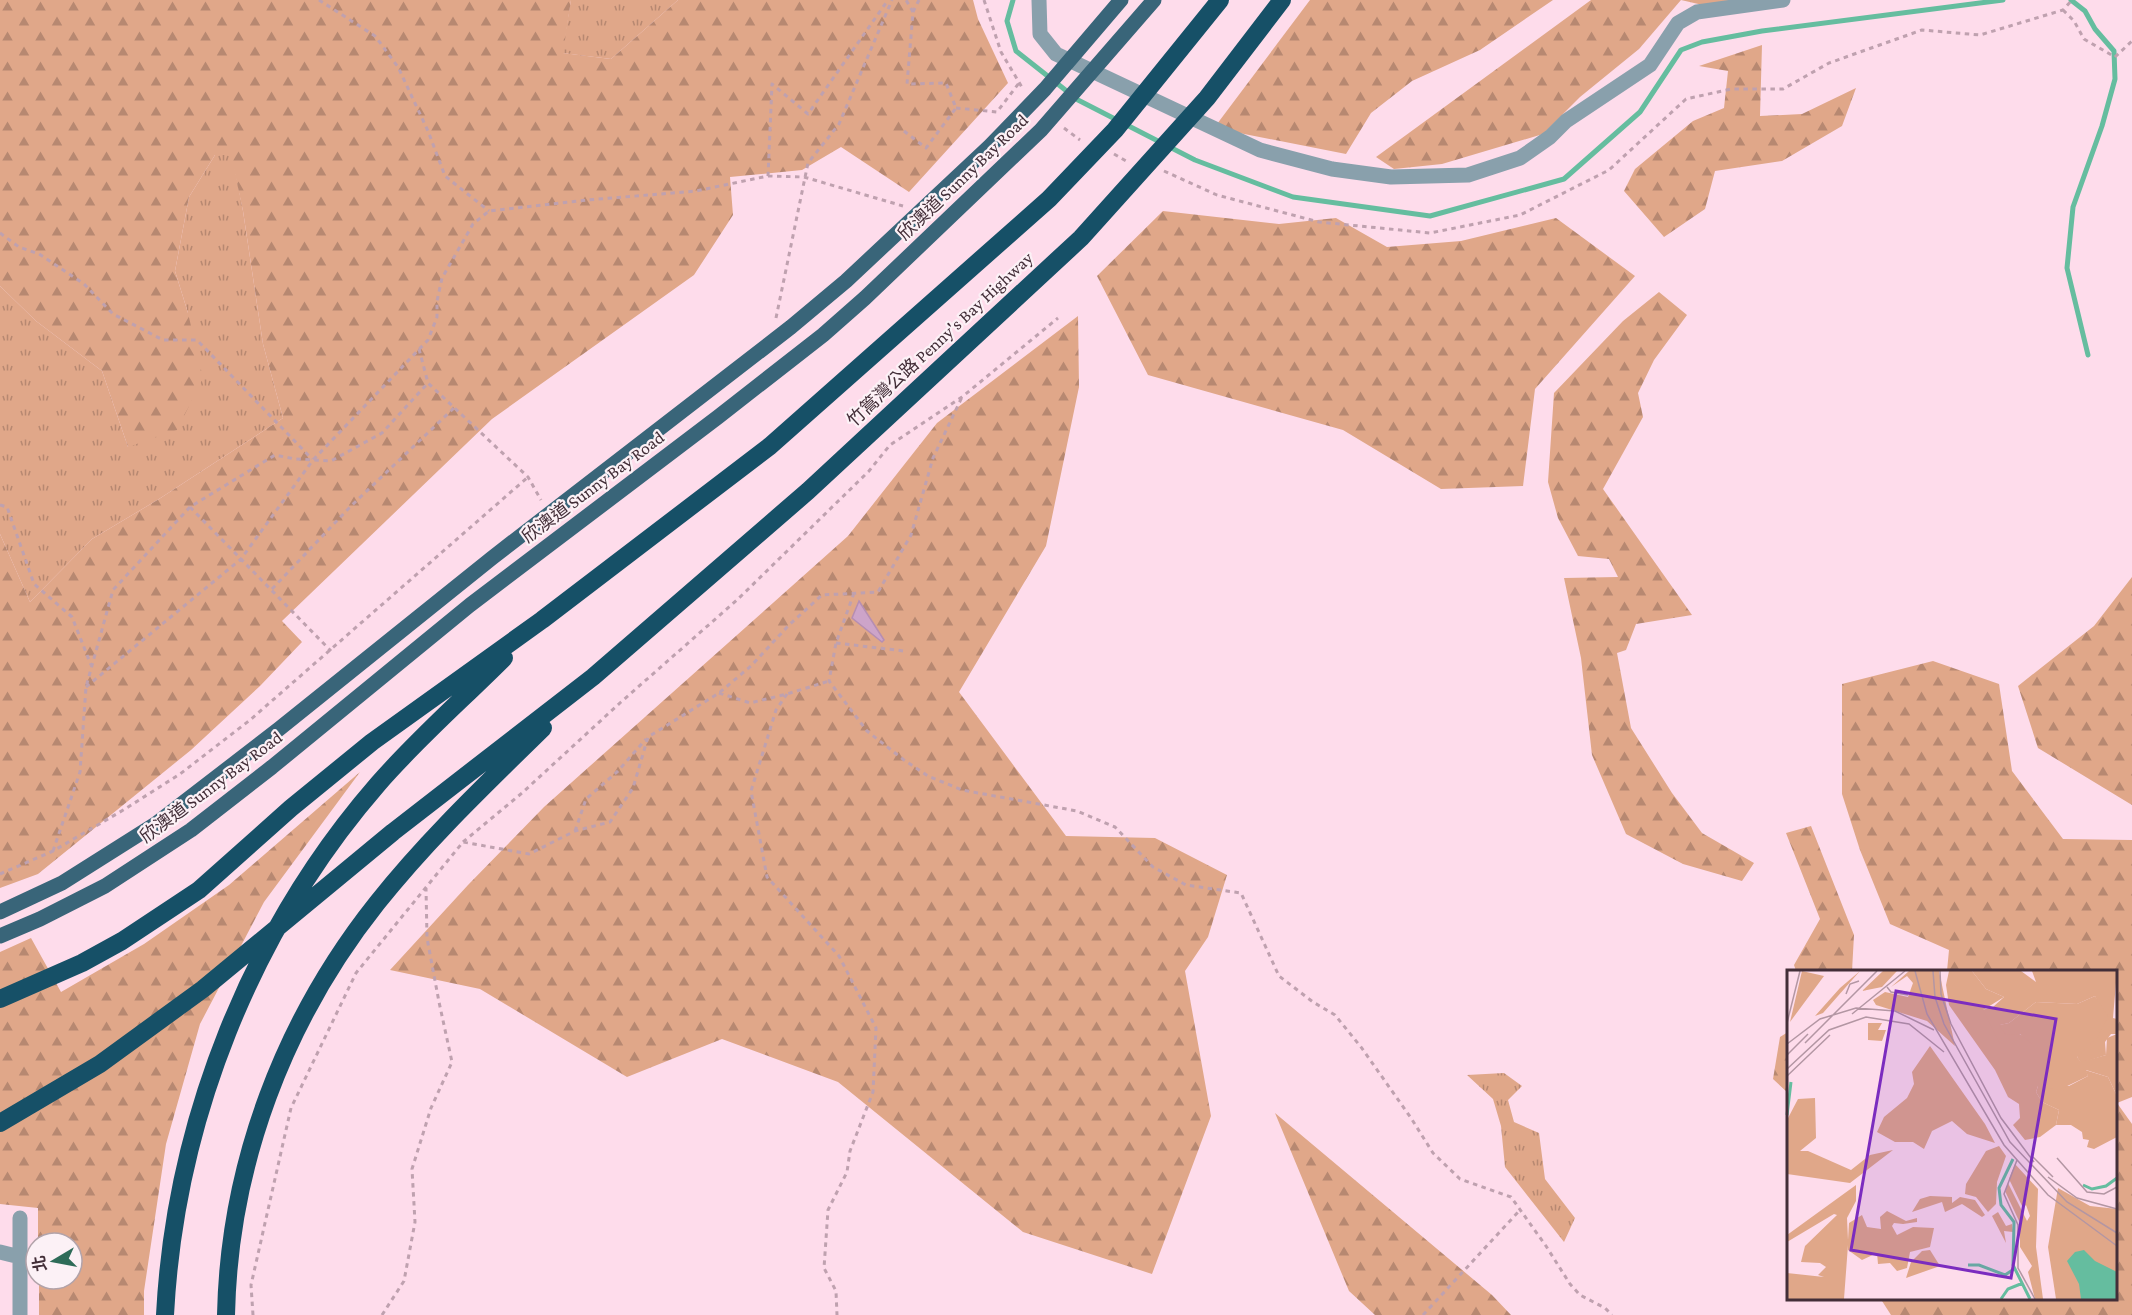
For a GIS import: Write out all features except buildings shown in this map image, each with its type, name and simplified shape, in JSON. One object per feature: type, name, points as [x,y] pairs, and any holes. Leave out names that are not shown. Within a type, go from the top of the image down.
[{"type":"highway","name":"竹篙灣公路 Penny's Bay Highway","points":[[542,620],[770,446],[1010,235],[1049,199],[1115,130],[1220,0]]},
{"type":"highway","name":"竹篙灣公路 Penny's Bay Highway","points":[[593,677],[808,491],[1081,238],[1207,99],[1282,0]]},
{"type":"highway","points":[[0,999],[41,982],[122,941],[199,890],[291,808],[372,742],[542,620]]},
{"type":"highway","points":[[165,1315],[175,1223],[193,1142],[230,1026],[270,940],[321,858],[378,784],[399,760],[542,620]]},
{"type":"highway","points":[[0,1123],[66,1086],[143,1034],[203,989],[393,832],[593,677]]},
{"type":"highway","points":[[226,1315],[236,1216],[256,1132],[279,1067],[318,988],[351,937],[400,876],[442,829],[593,677]]},
{"type":"main road","name":"欣澳道 Sunny Bay Road","points":[[0,912],[62,883],[157,824],[492,558],[790,327],[846,281],[990,146],[1045,88],[1121,0]]},
{"type":"main road","name":"欣澳道 Sunny Bay Road","points":[[0,936],[40,919],[105,886],[191,830],[272,767],[470,604],[823,335],[866,298],[1041,130],[1154,0]]},
{"type":"lane","points":[[1039,0],[1040,34],[1056,54],[1260,150],[1332,169],[1391,177],[1468,175],[1520,158],[1550,137],[1566,121],[1650,65],[1678,23],[1697,12],[1784,0]]},
{"type":"lane","points":[[20,1218],[20,1315]]},
{"type":"lane","points":[[0,1252],[20,1257]]},
{"type":"path","points":[[319,0],[375,36],[398,67],[428,131],[445,176],[489,210]]},
{"type":"path","points":[[768,176],[772,84],[808,114],[890,0]]},
{"type":"path","points":[[776,320],[808,163],[839,124],[890,0]]},
{"type":"path","points":[[906,0],[914,12]]},
{"type":"path","points":[[919,0],[914,12],[908,84],[946,83],[957,108]]},
{"type":"path","points":[[1162,169],[1217,195],[1319,222],[1430,233],[1520,215],[1610,170],[1686,99],[1731,89],[1783,89],[1829,63],[1922,30],[1980,35],[2063,10],[2072,0]]},
{"type":"path","points":[[2063,10],[2074,21],[2084,39],[2115,57],[2132,40]]},
{"type":"path","points":[[957,108],[997,112],[1019,82]]},
{"type":"path","points":[[904,131],[926,148],[957,108]]},
{"type":"path","points":[[86,687],[240,559],[313,460],[428,340],[438,317],[437,301],[442,278],[473,224],[489,210],[696,191],[768,176],[804,177],[903,206]]},
{"type":"path","points":[[0,233],[19,247],[39,254],[84,284],[113,314],[163,340],[197,340],[313,460]]},
{"type":"path","points":[[253,1315],[251,1285],[291,1108],[356,973],[426,886],[463,842],[522,793],[737,600],[869,471],[890,445],[962,397],[1058,318]]},
{"type":"path","points":[[419,349],[428,383],[528,477],[541,501]]},
{"type":"path","points":[[52,851],[80,772],[86,687],[113,590],[190,507],[275,455],[295,459],[331,460],[382,434],[428,383]]},
{"type":"path","points":[[575,831],[586,800],[618,771],[648,737],[719,693],[751,666],[789,625],[822,595],[878,592],[911,535],[933,458],[962,397]]},
{"type":"path","points":[[272,589],[351,506],[455,407]]},
{"type":"path","points":[[0,874],[52,851],[125,810],[180,774],[250,720],[331,651],[528,477]]},
{"type":"path","points":[[0,505],[7,507],[34,584],[72,617],[92,667]]},
{"type":"path","points":[[190,507],[331,651]]},
{"type":"path","points":[[854,593],[836,643],[829,681],[867,731],[928,776],[962,790],[1077,811],[1115,827],[1153,867],[1186,885],[1241,893],[1280,976],[1313,1002],[1335,1015],[1361,1047],[1433,1153],[1460,1179],[1511,1197],[1570,1284],[1580,1295],[1605,1308],[1612,1315]]},
{"type":"path","points":[[836,643],[904,651]]},
{"type":"path","points":[[719,693],[750,703],[829,681]]},
{"type":"path","points":[[787,694],[776,710],[751,791],[767,877],[839,956],[876,1028],[873,1092],[850,1151],[847,1172],[828,1210],[824,1268],[836,1291],[837,1315]]},
{"type":"path","points":[[463,842],[529,854],[575,831],[610,822],[633,788],[648,737]]},
{"type":"path","points":[[382,1315],[404,1281],[415,1222],[412,1169],[431,1108],[452,1062],[427,938],[426,886]]},
{"type":"path","points":[[1423,1315],[1520,1210]]},
{"type":"green space","points":[[0,0],[571,0],[563,53],[611,59],[678,0],[973,0],[978,19],[1008,83],[909,192],[841,147],[802,170],[730,177],[733,215],[694,275],[492,419],[282,621],[302,642],[260,686],[191,750],[38,874],[0,888],[0,534],[30,602],[92,539],[159,499],[283,418],[263,344],[243,211],[231,155],[215,155],[189,197],[175,271],[188,313],[203,378],[177,430],[128,447],[102,371],[36,321],[0,286]]},
{"type":"green space","points":[[571,0],[678,0],[611,59],[562,53]]},
{"type":"green space","points":[[1310,0],[1553,0],[1480,50],[1412,81],[1371,113],[1346,154],[1214,128]]},
{"type":"green space","points":[[1591,0],[1681,0],[1639,49],[1580,97],[1543,134],[1442,164],[1394,169],[1376,157]]},
{"type":"green space","points":[[1681,0],[1753,0],[1707,6]]},
{"type":"green space","points":[[1762,45],[1760,116],[1802,114],[1856,88],[1842,126],[1782,161],[1715,171],[1705,209],[1664,237],[1624,191],[1635,169],[1693,121],[1724,108],[1728,71],[1699,66]]},
{"type":"green space","points":[[215,155],[232,155],[263,344],[283,418],[159,499],[92,539],[30,602],[0,534],[0,286],[36,321],[102,371],[128,447],[188,313],[175,271],[189,197]]},
{"type":"green space","points":[[1163,211],[1279,224],[1336,218],[1387,247],[1461,241],[1556,218],[1635,276],[1535,389],[1523,486],[1441,489],[1343,430],[1148,375],[1097,276]]},
{"type":"green space","points":[[1659,292],[1687,315],[1654,360],[1638,393],[1643,417],[1603,489],[1692,615],[1636,624],[1626,650],[1617,653],[1631,728],[1672,793],[1702,833],[1754,863],[1742,881],[1683,864],[1626,834],[1592,755],[1581,658],[1564,578],[1618,577],[1609,559],[1578,556],[1558,518],[1548,482],[1554,393],[1623,321]]},
{"type":"green space","points":[[1078,316],[1079,387],[1046,546],[959,692],[1066,836],[1155,838],[1227,875],[1208,937],[1185,971],[1211,1116],[1152,1274],[1023,1232],[838,1082],[722,1039],[627,1077],[480,989],[390,970],[544,807],[848,536],[937,423]]},
{"type":"green space","points":[[2132,577],[2132,805],[2038,748],[2018,686],[2094,626]]},
{"type":"green space","points":[[1933,661],[1999,684],[2012,771],[2063,839],[2132,840],[2132,1097],[2117,1103],[2117,970],[1947,970],[1949,950],[1890,924],[1860,850],[1842,794],[1842,684]]},
{"type":"green space","points":[[360,772],[264,902],[200,1024],[166,1144],[144,1291],[144,1315],[39,1315],[39,1291],[84,1291],[84,1231],[38,1231],[38,1208],[0,1204],[0,952],[31,938],[61,992],[144,944],[229,885]]},
{"type":"green space","points":[[1811,826],[1854,935],[1852,970],[1796,970],[1794,965],[1820,919],[1786,833]]},
{"type":"green space","points":[[1787,1033],[1787,1092],[1773,1079],[1780,1037]]},
{"type":"green space","points":[[1504,1073],[1522,1086],[1508,1100],[1514,1122],[1539,1133],[1545,1179],[1575,1218],[1564,1242],[1505,1167],[1501,1126],[1493,1099],[1467,1075]]},
{"type":"green space","points":[[2117,1103],[2132,1124],[2132,1315],[1891,1315],[1880,1300],[2117,1300]]},
{"type":"green space","points":[[1275,1113],[1492,1295],[1511,1315],[1375,1315],[1349,1291]]},
{"type":"waterway","points":[[1013,0],[1007,21],[1016,51],[1078,100],[1195,160],[1293,197],[1430,216],[1564,179],[1640,112],[1681,50],[1702,42],[1762,31],[2003,0]]},
{"type":"waterway","points":[[2071,0],[2085,11],[2095,29],[2114,51],[2115,79],[2102,126],[2073,207],[2067,268],[2088,355]]}]
